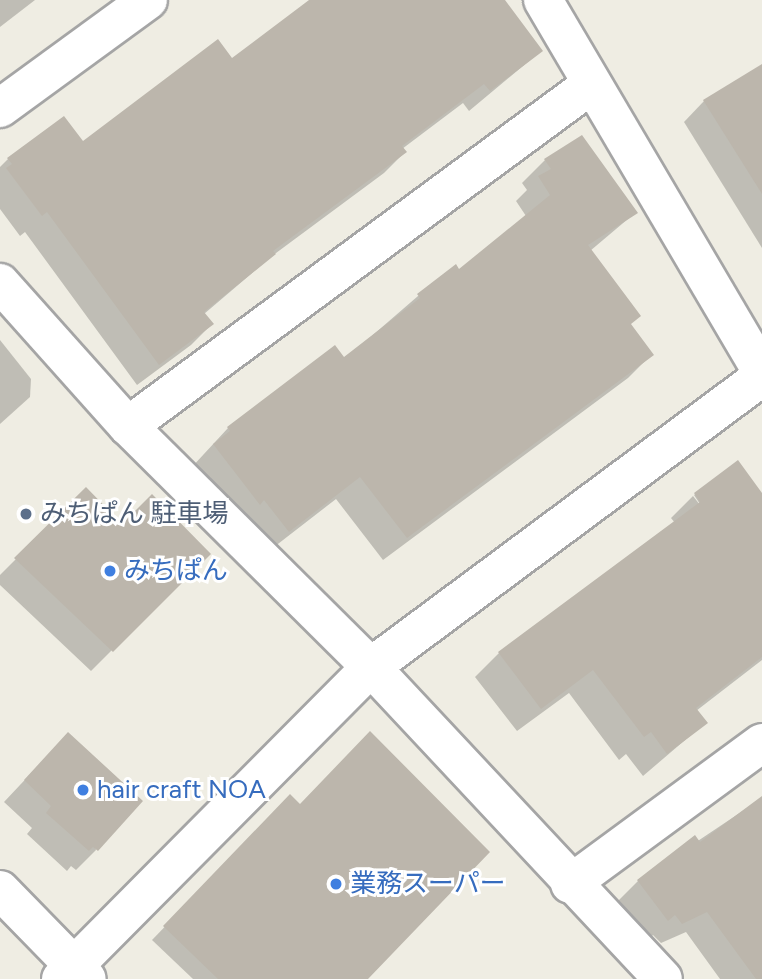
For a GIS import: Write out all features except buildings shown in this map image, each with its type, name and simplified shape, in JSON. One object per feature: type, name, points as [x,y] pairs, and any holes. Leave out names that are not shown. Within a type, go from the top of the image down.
[{"type":"street","points":[[0,108],[148,0]]},
{"type":"street","points":[[0,890],[73,975],[371,667],[762,374],[543,0]]},
{"type":"street","points":[[128,426],[592,84]]},
{"type":"street","points":[[0,283],[128,426],[371,667],[570,884],[663,979]]},
{"type":"street","points":[[570,884],[762,743]]},
{"type":"place","name":"みちぱん 駐車場","points":[[26,514]]},
{"type":"place","name":"みちぱん","points":[[110,571]]},
{"type":"place","name":"hair craft NOA","points":[[83,790]]},
{"type":"place","name":"業務スーパー","points":[[336,884]]}]
